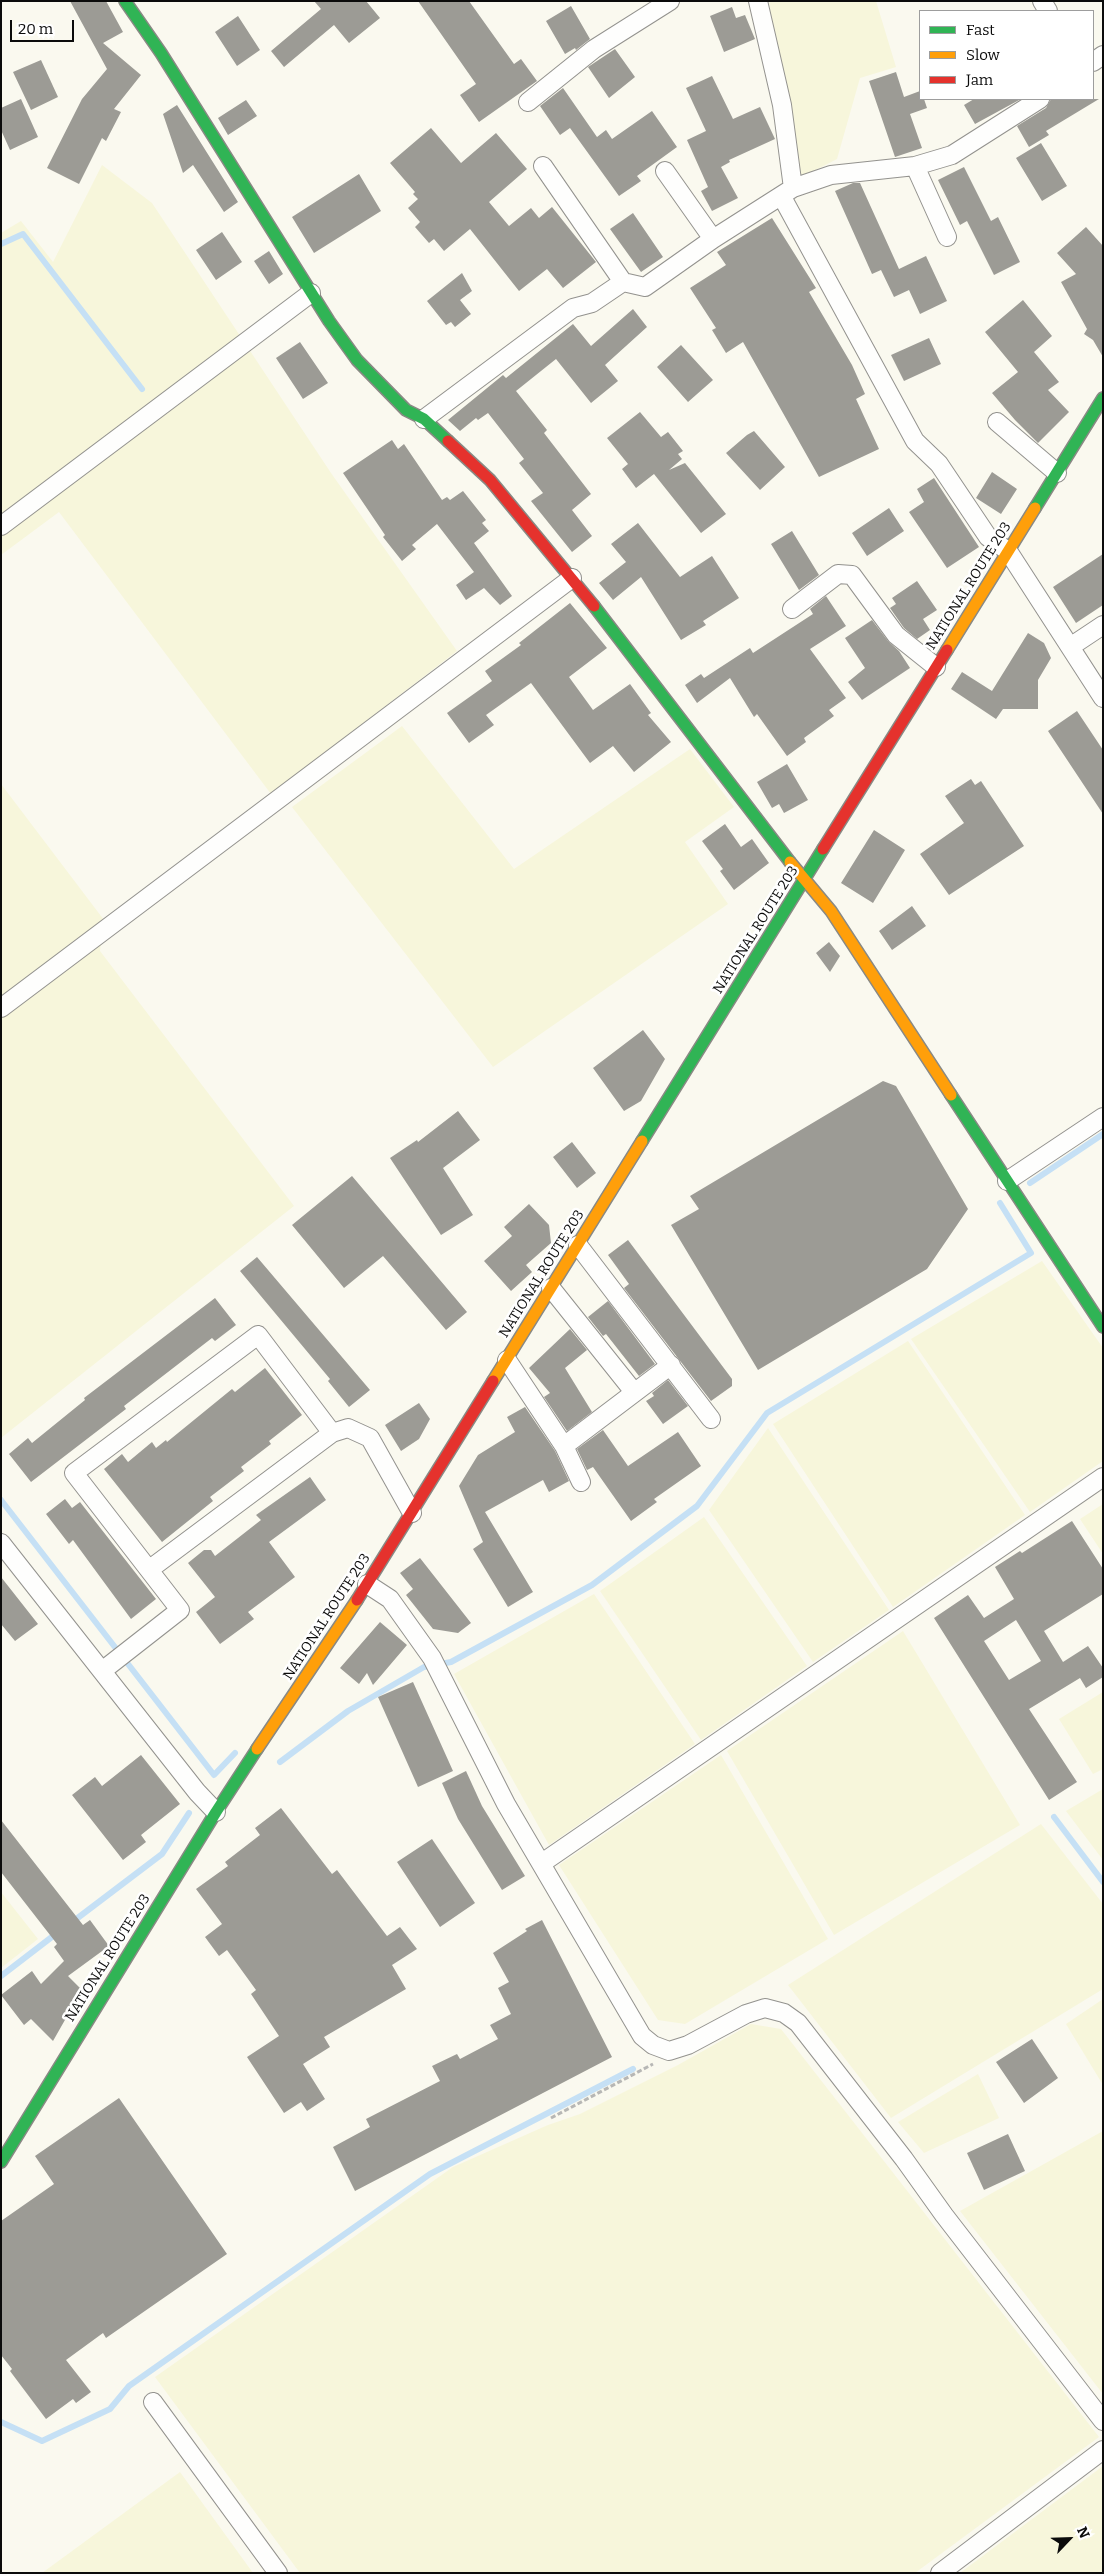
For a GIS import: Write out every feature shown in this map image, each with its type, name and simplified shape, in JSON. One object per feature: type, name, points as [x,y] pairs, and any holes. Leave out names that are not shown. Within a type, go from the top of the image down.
[{"type":"main road","points":[[125,1],[161,53],[312,293],[357,360],[406,410],[424,419],[490,480],[572,578],[831,911],[1103,1327]]},
{"type":"main road","name":"NATIONAL ROUTE 203","points":[[1,2162],[216,1812],[412,1513],[1103,398]]},
{"type":"street","points":[[528,102],[594,48],[670,1]]},
{"type":"street","points":[[758,1],[782,105],[787,192],[915,441],[939,464],[988,537],[1008,551],[1103,698]]},
{"type":"street","points":[[543,166],[623,282],[645,287],[714,239],[787,192],[831,175],[915,166],[952,155],[1038,100]]},
{"type":"street","points":[[915,166],[947,237]]},
{"type":"street","points":[[665,171],[714,239]]},
{"type":"street","points":[[424,419],[573,308],[592,303],[623,282]]},
{"type":"street","points":[[1,526],[312,293]]},
{"type":"street","points":[[997,422],[1057,473]]},
{"type":"street","points":[[792,609],[838,574],[852,575],[896,636],[936,667]]},
{"type":"street","points":[[1,1008],[572,578]]},
{"type":"street","points":[[1070,648],[1103,625]]},
{"type":"street","points":[[1007,1180],[1103,1117]]},
{"type":"street","points":[[578,1245],[711,1418]]},
{"type":"street","points":[[551,1288],[634,1392]]},
{"type":"street","points":[[102,1671],[180,1610],[74,1474],[258,1336],[332,1433]]},
{"type":"street","points":[[507,1360],[564,1446],[581,1482]]},
{"type":"street","points":[[564,1446],[671,1365]]},
{"type":"street","points":[[150,1570],[332,1433],[348,1428],[370,1438],[412,1513]]},
{"type":"street","points":[[542,1863],[1103,1477]]},
{"type":"street","points":[[1,1543],[197,1792],[216,1812]]},
{"type":"street","points":[[367,1584],[390,1599],[436,1665],[506,1804],[642,2036],[652,2045],[668,2051],[688,2046],[746,2014],[765,2008],[784,2013],[798,2023],[1103,2421]]},
{"type":"street","points":[[153,2402],[278,2573]]},
{"type":"street","points":[[940,2573],[1103,2450]]},
{"type":"path","points":[[551,2118],[650,2067],[668,2051]]},
{"type":"green space","points":[[772,1],[876,1],[896,67],[860,78],[837,159],[798,179],[769,3]]},
{"type":"green space","points":[[102,165],[152,203],[331,473],[457,651],[271,794],[59,512],[1,555],[1,233],[21,221],[53,262]]},
{"type":"green space","points":[[402,726],[514,869],[690,749],[734,807],[685,842],[728,904],[493,1067],[292,807]]},
{"type":"green space","points":[[1,784],[104,920],[100,951],[294,1206],[1,1438]]},
{"type":"green space","points":[[1042,1261],[1103,1348],[1103,1461],[1030,1512],[911,1339]]},
{"type":"green space","points":[[908,1341],[1025,1515],[893,1607],[773,1424]]},
{"type":"green space","points":[[768,1428],[889,1610],[813,1662],[709,1510]]},
{"type":"green space","points":[[1103,1504],[1103,1554],[1080,1519]]},
{"type":"green space","points":[[704,1517],[807,1666],[701,1740],[600,1591]]},
{"type":"green space","points":[[594,1594],[695,1744],[549,1845],[454,1674]]},
{"type":"green space","points":[[903,1631],[1020,1825],[834,1935],[727,1751]]},
{"type":"green space","points":[[1103,1692],[1103,1769],[1093,1774],[1059,1719]]},
{"type":"green space","points":[[721,1755],[828,1939],[685,2024],[658,2020],[559,1865]]},
{"type":"green space","points":[[1103,1789],[1103,1860],[1066,1811]]},
{"type":"green space","points":[[1041,1824],[1103,1904],[1103,1989],[891,2118],[788,1985]]},
{"type":"green space","points":[[1,1892],[38,1939],[1,1968]]},
{"type":"green space","points":[[1103,1999],[1103,2085],[1066,2024]]},
{"type":"green space","points":[[751,2024],[781,2029],[1099,2437],[915,2573],[300,2573],[155,2377],[453,2167],[548,2125],[580,2114],[678,2065]]},
{"type":"green space","points":[[978,2074],[999,2118],[924,2153],[898,2122]]},
{"type":"green space","points":[[1103,2131],[1103,2394],[960,2211]]},
{"type":"green space","points":[[1103,2466],[1103,2573],[960,2573]]},
{"type":"green space","points":[[180,2472],[253,2573],[42,2573]]},
{"type":"building","points":[[70,1],[106,1],[123,32],[103,43],[141,75],[114,109],[121,112],[106,141],[102,138],[79,184],[47,168],[82,99],[107,69]]},
{"type":"building","points":[[314,1],[366,1],[380,18],[349,43],[334,25],[284,67],[271,51],[321,9]]},
{"type":"building","points":[[418,1],[469,1],[514,64],[521,59],[537,81],[479,122],[460,95],[476,84]]},
{"type":"building","points":[[571,6],[590,39],[576,50],[575,48],[565,54],[546,21]]},
{"type":"building","points":[[732,7],[736,18],[745,15],[755,39],[724,52],[710,16]]},
{"type":"building","points":[[238,16],[260,50],[237,66],[215,32]]},
{"type":"building","points":[[615,49],[635,77],[609,98],[588,67]]},
{"type":"building","points":[[41,60],[58,97],[31,110],[13,72]]},
{"type":"building","points":[[896,72],[904,97],[919,91],[919,100],[924,100],[927,108],[910,114],[922,148],[895,157],[869,81]]},
{"type":"building","points":[[712,76],[733,119],[760,107],[775,139],[729,160],[730,162],[721,167],[738,198],[712,211],[701,191],[708,187],[687,140],[706,131],[686,88]]},
{"type":"building","points":[[563,88],[597,137],[606,130],[612,139],[652,111],[677,147],[637,176],[641,181],[619,196],[570,128],[560,135],[540,106]]},
{"type":"building","points":[[21,99],[38,137],[10,150],[1,130],[1,108]]},
{"type":"building","points":[[1099,99],[1046,131],[1049,135],[1029,147],[1017,126],[1046,108],[1050,100]]},
{"type":"building","points":[[246,100],[257,116],[228,135],[218,118]]},
{"type":"building","points":[[972,100],[1019,100],[975,124],[964,105]]},
{"type":"building","points":[[177,105],[238,202],[224,212],[193,165],[183,173],[163,114]]},
{"type":"building","points":[[431,128],[461,163],[496,133],[527,169],[489,202],[509,226],[531,208],[539,218],[552,207],[596,262],[563,288],[547,269],[519,291],[470,229],[444,251],[434,239],[429,243],[415,227],[420,222],[408,208],[418,199],[413,194],[415,192],[390,163]]},
{"type":"building","points":[[1041,143],[1067,186],[1042,201],[1016,158]]},
{"type":"building","points":[[964,167],[991,221],[998,217],[1020,262],[994,275],[967,221],[960,225],[938,180]]},
{"type":"building","points":[[359,174],[381,211],[314,253],[292,217]]},
{"type":"building","points":[[853,183],[860,183],[899,269],[926,256],[947,301],[920,314],[909,290],[894,297],[881,270],[872,274],[835,191]]},
{"type":"building","points":[[633,213],[663,257],[641,272],[610,229]]},
{"type":"building","points":[[772,218],[816,288],[809,292],[852,365],[865,394],[856,399],[879,449],[819,477],[743,342],[726,353],[712,330],[716,328],[690,288],[726,265],[717,252]]},
{"type":"building","points":[[1086,227],[1103,246],[1103,357],[1093,340],[1084,334],[1087,329],[1061,282],[1076,274],[1057,253]]},
{"type":"building","points":[[222,232],[242,262],[216,280],[196,250]]},
{"type":"building","points":[[269,251],[283,274],[269,284],[254,261]]},
{"type":"building","points":[[462,273],[472,291],[460,300],[471,314],[455,327],[451,322],[446,325],[427,301]]},
{"type":"building","points":[[1023,300],[1052,336],[1034,352],[1059,382],[1048,390],[1069,412],[1038,443],[992,393],[1018,372],[985,332]]},
{"type":"building","points":[[633,309],[647,327],[605,365],[618,381],[591,403],[556,359],[516,391],[547,430],[544,433],[591,494],[572,510],[592,536],[572,552],[531,501],[543,493],[519,463],[524,459],[488,413],[478,420],[476,418],[460,431],[448,420],[503,375],[506,378],[573,324],[591,346]]},
{"type":"building","points":[[929,338],[941,364],[904,381],[891,355]]},
{"type":"building","points":[[300,342],[328,383],[303,399],[276,358]]},
{"type":"building","points":[[681,345],[713,380],[688,402],[657,367]]},
{"type":"building","points":[[640,412],[661,437],[668,432],[683,451],[678,454],[682,459],[669,470],[685,463],[726,514],[701,533],[654,474],[636,488],[622,469],[628,464],[607,438]]},
{"type":"building","points":[[754,431],[785,467],[760,490],[726,453]]},
{"type":"building","points":[[392,440],[398,449],[404,444],[442,500],[447,497],[450,500],[463,491],[486,520],[482,523],[489,531],[474,543],[512,596],[500,605],[484,588],[466,600],[456,585],[474,572],[437,524],[412,545],[416,549],[402,561],[383,537],[385,535],[343,473]]},
{"type":"building","points":[[992,472],[1017,489],[1001,514],[976,498]]},
{"type":"building","points":[[934,478],[979,547],[947,568],[909,512],[924,502],[917,489]]},
{"type":"building","points":[[889,508],[904,531],[867,556],[852,533]]},
{"type":"building","points":[[638,523],[680,577],[712,556],[739,598],[703,621],[706,625],[681,640],[641,577],[613,600],[599,583],[626,562],[611,544]]},
{"type":"building","points":[[792,531],[819,575],[799,590],[771,544]]},
{"type":"building","points":[[1103,554],[1103,605],[1076,623],[1053,587]]},
{"type":"building","points":[[917,581],[937,610],[923,619],[930,630],[917,639],[904,628],[890,608],[896,604],[892,598]]},
{"type":"building","points":[[826,596],[846,626],[810,649],[846,698],[829,710],[834,716],[804,738],[806,742],[787,756],[757,714],[754,717],[730,678],[697,703],[685,685],[701,674],[704,678],[750,648],[753,653],[813,614],[810,609]]},
{"type":"building","points":[[570,603],[607,648],[569,677],[593,710],[630,684],[651,713],[648,715],[671,742],[634,772],[613,746],[590,763],[531,683],[486,715],[494,725],[469,743],[447,713],[492,681],[485,671],[521,645],[519,643]]},
{"type":"building","points":[[872,620],[888,641],[899,651],[910,668],[862,700],[848,682],[865,668],[845,638]]},
{"type":"building","points":[[1028,633],[1044,643],[1051,658],[1038,680],[1038,709],[1003,709],[996,719],[951,689],[962,672],[992,691]]},
{"type":"building","points":[[1077,711],[1103,750],[1103,814],[1048,731]]},
{"type":"building","points":[[787,764],[808,800],[784,813],[779,804],[772,808],[757,782]]},
{"type":"building","points":[[971,779],[975,785],[981,781],[1024,846],[949,895],[920,854],[964,823],[945,796]]},
{"type":"building","points":[[725,824],[741,847],[752,839],[769,863],[734,890],[720,871],[723,869],[702,841]]},
{"type":"building","points":[[874,830],[905,850],[873,903],[841,883]]},
{"type":"building","points":[[912,906],[926,926],[892,950],[879,931]]},
{"type":"building","points":[[829,942],[840,956],[830,972],[816,953]]},
{"type":"building","points":[[643,1030],[665,1059],[641,1101],[624,1111],[593,1068]]},
{"type":"building","points":[[883,1081],[896,1086],[968,1209],[927,1269],[758,1370],[671,1225],[699,1209],[690,1196]]},
{"type":"building","points":[[458,1111],[480,1140],[443,1168],[473,1215],[441,1235],[390,1158],[417,1140],[418,1142]]},
{"type":"building","points":[[572,1142],[596,1173],[577,1188],[553,1157]]},
{"type":"building","points":[[352,1176],[467,1312],[446,1330],[383,1256],[344,1288],[292,1225]]},
{"type":"building","points":[[529,1204],[549,1225],[551,1243],[526,1265],[532,1272],[511,1291],[484,1261],[512,1236],[504,1227]]},
{"type":"building","points":[[628,1240],[732,1379],[732,1386],[711,1401],[624,1288],[629,1284],[608,1255]]},
{"type":"building","points":[[257,1257],[370,1390],[349,1407],[328,1381],[330,1379],[240,1271]]},
{"type":"building","points":[[215,1298],[236,1325],[215,1341],[212,1338],[124,1406],[126,1409],[31,1482],[9,1454],[28,1438],[32,1443],[85,1400],[84,1398]]},
{"type":"building","points":[[608,1301],[655,1364],[639,1376],[606,1334],[603,1336],[588,1317]]},
{"type":"building","points":[[570,1329],[587,1350],[565,1368],[592,1412],[567,1431],[544,1397],[550,1393],[529,1368]]},
{"type":"building","points":[[265,1368],[302,1415],[269,1441],[271,1444],[241,1467],[244,1471],[210,1497],[213,1501],[162,1542],[104,1469],[122,1454],[128,1462],[152,1442],[156,1448],[166,1440],[167,1442],[232,1389],[235,1392]]},
{"type":"building","points":[[668,1380],[688,1406],[663,1424],[646,1401],[654,1396],[652,1393]]},
{"type":"building","points":[[419,1403],[430,1419],[419,1439],[401,1451],[385,1425]]},
{"type":"building","points":[[525,1407],[555,1451],[569,1481],[549,1492],[543,1480],[485,1512],[533,1592],[508,1607],[473,1549],[483,1542],[459,1486],[478,1455],[515,1432],[507,1417]]},
{"type":"building","points":[[603,1430],[628,1466],[678,1432],[701,1466],[654,1499],[657,1502],[631,1521],[593,1467],[587,1470],[577,1449]]},
{"type":"building","points":[[310,1477],[326,1500],[269,1542],[295,1577],[248,1612],[254,1619],[220,1644],[196,1612],[215,1597],[188,1563],[204,1550],[211,1550],[215,1556],[261,1520],[256,1515]]},
{"type":"building","points":[[65,1499],[72,1508],[80,1502],[156,1599],[131,1619],[73,1540],[69,1544],[46,1514]]},
{"type":"building","points":[[1072,1521],[1103,1569],[1103,1594],[1044,1631],[1063,1662],[1088,1646],[1103,1668],[1103,1677],[1086,1688],[1080,1678],[1029,1709],[1077,1782],[1049,1800],[934,1618],[968,1595],[984,1618],[1014,1599],[995,1567],[1020,1551],[1022,1553]],"holes":[[[1016,1620],[1041,1661],[1009,1680],[984,1641]]]},
{"type":"building","points":[[420,1558],[471,1623],[458,1633],[433,1629],[406,1595],[413,1589],[400,1573]]},
{"type":"building","points":[[1,1577],[38,1624],[15,1641],[1,1624]]},
{"type":"building","points":[[380,1622],[407,1645],[373,1685],[367,1673],[359,1684],[340,1668]]},
{"type":"building","points":[[413,1682],[453,1771],[418,1787],[378,1697]]},
{"type":"building","points":[[141,1755],[180,1804],[141,1835],[146,1842],[123,1860],[72,1795],[95,1777],[102,1786]]},
{"type":"building","points":[[466,1771],[482,1806],[525,1876],[502,1890],[458,1819],[442,1783]]},
{"type":"building","points":[[281,1808],[332,1874],[337,1870],[387,1936],[400,1927],[417,1949],[392,1965],[406,1989],[324,2037],[330,2047],[303,2064],[325,2099],[307,2111],[301,2102],[284,2113],[247,2057],[279,2036],[251,1994],[256,1990],[227,1950],[219,1956],[205,1937],[222,1924],[196,1889],[228,1866],[225,1862],[260,1835],[255,1828]]},
{"type":"building","points":[[1,1820],[83,1925],[90,1920],[109,1946],[68,1976],[82,1990],[53,2041],[31,2019],[24,2025],[1,1995],[32,1971],[41,1984],[64,1961],[54,1947],[57,1944],[1,1872]]},
{"type":"building","points":[[432,1839],[475,1903],[440,1927],[397,1862]]},
{"type":"building","points":[[542,1920],[612,2057],[355,2191],[333,2147],[370,2127],[366,2119],[440,2081],[432,2066],[457,2054],[460,2059],[498,2039],[490,2025],[511,2014],[498,1988],[509,1982],[493,1953],[527,1931],[525,1929]]},
{"type":"building","points":[[1032,2039],[1058,2078],[1024,2103],[996,2062]]},
{"type":"building","points":[[119,2098],[227,2254],[106,2338],[103,2333],[66,2360],[91,2392],[76,2403],[73,2399],[46,2419],[10,2371],[12,2369],[1,2355],[1,2221],[54,2184],[35,2156]]},
{"type":"building","points":[[1008,2134],[1025,2171],[984,2190],[967,2153]]},
{"type":"waterway","points":[[1,244],[23,234],[142,389]]},
{"type":"waterway","points":[[1030,1183],[1103,1134]]},
{"type":"waterway","points":[[280,1762],[348,1711],[424,1667],[451,1662],[592,1585],[697,1506],[767,1413],[1031,1253],[1000,1203]]},
{"type":"waterway","points":[[1,1500],[214,1775],[235,1753]]},
{"type":"waterway","points":[[71,1923],[162,1854],[189,1813]]},
{"type":"waterway","points":[[1054,1817],[1103,1882]]},
{"type":"waterway","points":[[1,1976],[57,1933]]},
{"type":"waterway","points":[[1,2422],[42,2441],[110,2409],[129,2386],[430,2174],[633,2069]]},
{"type":"traffic: fast","points":[[125,1],[161,53],[329,321],[357,360],[406,410],[424,419],[448,441]]},
{"type":"traffic: fast","points":[[1035,508],[1103,398]]},
{"type":"traffic: fast","points":[[594,606],[790,862]]},
{"type":"traffic: fast","points":[[642,1141],[823,849]]},
{"type":"traffic: fast","points":[[951,1095],[1103,1327]]},
{"type":"traffic: fast","points":[[1,2162],[216,1812],[257,1749]]},
{"type":"traffic: slow","points":[[947,650],[1035,508]]},
{"type":"traffic: slow","points":[[790,862],[831,911],[951,1095]]},
{"type":"traffic: slow","points":[[493,1381],[642,1141]]},
{"type":"traffic: slow","points":[[257,1749],[357,1600]]},
{"type":"traffic: jam","points":[[448,441],[490,480],[594,606]]},
{"type":"traffic: jam","points":[[823,849],[947,650]]},
{"type":"traffic: jam","points":[[357,1600],[493,1381]]}]
